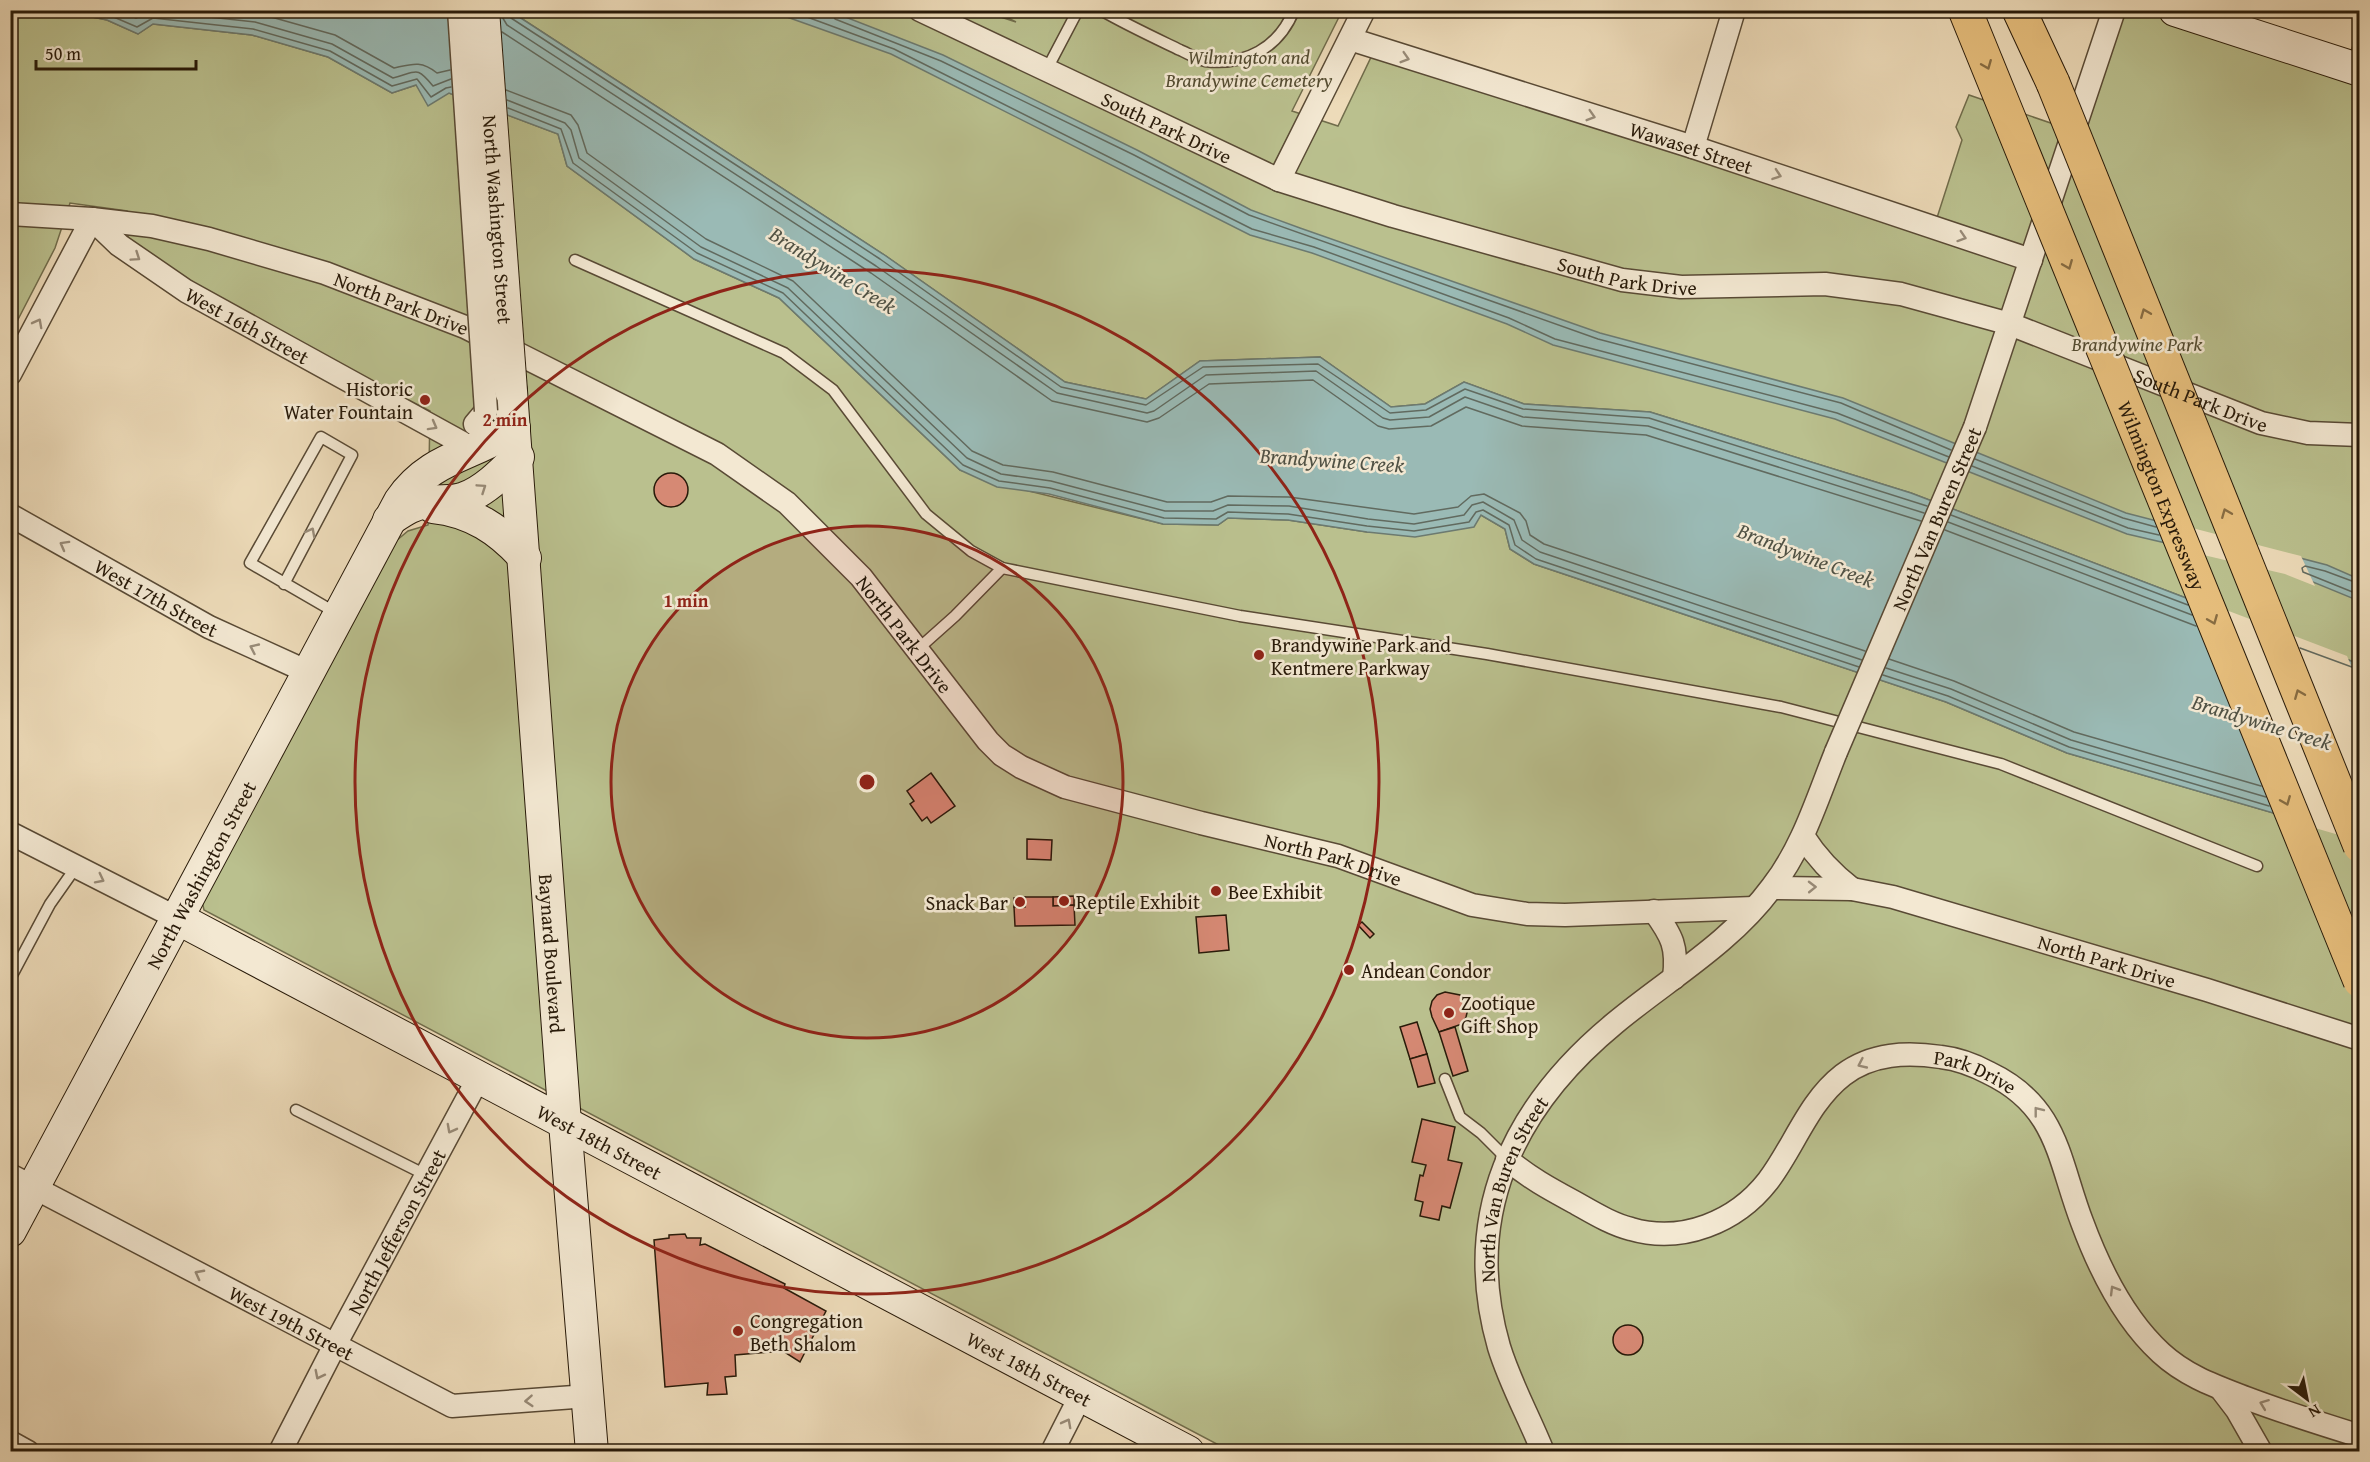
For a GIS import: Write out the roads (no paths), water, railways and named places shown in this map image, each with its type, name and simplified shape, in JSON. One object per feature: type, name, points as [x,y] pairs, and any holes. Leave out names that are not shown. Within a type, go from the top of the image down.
[{"type":"highway","name":"Wilmington Expressway","points":[[1965,10],[2360,981]]},
{"type":"highway","points":[[2019,10],[2053,83]]},
{"type":"highway","points":[[2025,10],[2360,846]]},
{"type":"street","points":[[459,10],[479,428]]},
{"type":"street","name":"North Washington Street","points":[[10,1231],[22,1181],[177,918],[338,615],[402,512],[410,485],[441,462],[479,428],[516,443],[483,10]]},
{"type":"street","name":"South Park Drive","points":[[920,10],[1279,180],[1393,216],[1622,280],[1681,287],[1826,284],[1901,294],[2010,324],[2262,423],[2308,433],[2360,435]]},
{"type":"street","points":[[1279,180],[1364,10]]},
{"type":"street","points":[[1693,147],[1734,10]]},
{"type":"street","name":"North Van Buren Street","points":[[1543,1452],[1506,1365],[1487,1289],[1485,1260],[1487,1234],[1493,1204],[1507,1159],[1538,1104],[1564,1072],[1615,1023],[1709,950],[1754,908],[1772,888],[1803,836],[1836,752],[1975,427],[2114,10]]},
{"type":"street","points":[[2175,10],[2357,60]]},
{"type":"street","name":"Wawaset Street","points":[[1350,39],[1693,147],[2031,260]]},
{"type":"street","name":"North Park Drive","points":[[10,214],[152,225],[208,238],[336,277],[465,327],[708,449],[787,503],[861,577],[918,649],[968,718],[1002,755],[1065,787],[1338,856],[1472,905],[1527,914],[1754,908]]},
{"type":"street","points":[[10,374],[92,219]]},
{"type":"street","name":"West 16th Street","points":[[92,219],[119,245],[186,291],[479,428]]},
{"type":"street","points":[[402,512],[466,498],[495,479],[516,443]]},
{"type":"street","name":"Baynard Boulevard","points":[[516,443],[565,1123],[592,1452]]},
{"type":"street","points":[[402,512],[456,510],[501,533],[525,558]]},
{"type":"street","name":"West 17th Street","points":[[10,515],[209,627],[308,672]]},
{"type":"street","name":"West 18th Street","points":[[10,833],[177,918],[1188,1452]]},
{"type":"street","name":"North Park Drive","points":[[1803,836],[1831,873],[1852,889]]},
{"type":"street","name":"North Park Drive","points":[[1772,888],[1852,889],[1893,897],[2207,990],[2360,1039]]},
{"type":"street","points":[[1654,911],[1674,944],[1677,957],[1674,978]]},
{"type":"street","name":"Park Drive","points":[[1507,1159],[1537,1182],[1592,1212],[1630,1229],[1651,1233],[1673,1233],[1698,1229],[1714,1224],[1735,1212],[1754,1197],[1780,1165],[1817,1103],[1829,1087],[1845,1073],[1885,1055],[1915,1053],[1972,1064],[2014,1087],[2033,1104],[2044,1118],[2060,1154],[2081,1221],[2096,1255],[2114,1290],[2140,1330],[2159,1352],[2177,1367],[2199,1380],[2287,1413],[2360,1436]]},
{"type":"street","name":"North Jefferson Street","points":[[280,1452],[334,1345],[479,1077]]},
{"type":"street","name":"West 19th Street","points":[[22,1181],[452,1406],[588,1396]]},
{"type":"street","points":[[2220,1388],[2237,1410],[2261,1452]]},
{"type":"street","points":[[1052,1452],[1081,1395]]},
{"type":"street","points":[[10,1442],[28,1452]]},
{"type":"lane","points":[[1047,69],[1078,10]]},
{"type":"lane","points":[[1101,10],[1137,30],[1204,61],[1238,60],[1269,47],[1289,23],[1294,10]]},
{"type":"lane","points":[[575,260],[784,353],[833,390],[926,514],[971,551],[1002,568],[1240,616],[1486,654],[1781,707],[2001,764],[2257,866]]},
{"type":"lane","points":[[284,584],[352,455],[321,437],[250,563],[284,584],[338,615]]},
{"type":"lane","points":[[918,649],[955,616],[1002,568]]},
{"type":"lane","points":[[10,979],[50,904],[76,867]]},
{"type":"lane","points":[[1445,1079],[1460,1117],[1507,1159]]},
{"type":"lane","points":[[296,1110],[426,1175]]},
{"type":"water","name":"Brandywine Creek","points":[[63,11],[510,11],[883,254],[1065,382],[1146,399],[1200,361],[1320,357],[1391,407],[1425,404],[1464,382],[1524,404],[1650,412],[1911,493],[2359,664],[2359,838],[2067,753],[1946,702],[1534,564],[1510,549],[1505,529],[1481,515],[1474,527],[1415,537],[1288,520],[1228,518],[1218,525],[1163,524],[1049,494],[997,487],[960,470],[779,298],[694,259],[567,166],[558,134],[449,93],[428,106],[416,85],[392,93],[328,57],[252,35],[153,24],[138,34],[107,20]]},
{"type":"water","points":[[770,11],[830,11],[943,55],[1137,150],[1251,210],[1300,228],[1600,333],[1843,398],[2126,513],[2327,565],[2359,579],[2359,601],[2286,571],[2127,534],[1835,419],[1553,345],[1507,324],[1312,253],[1250,235],[891,54]]},
{"type":"place","name":"Historic Water Fountain","points":[[425,400]]},
{"type":"place","name":"Brandywine Park and Kentmere Parkway","points":[[1259,655]]},
{"type":"place","name":"Bee Exhibit","points":[[1216,891]]},
{"type":"place","name":"Reptile Exhibit","points":[[1064,901]]},
{"type":"place","name":"Snack Bar","points":[[1020,902]]},
{"type":"place","name":"Andean Condor","points":[[1349,970]]},
{"type":"place","name":"Zootique Gift Shop","points":[[1449,1013]]},
{"type":"place","name":"Congregation Beth Shalom","points":[[738,1331]]},
{"type":"park label","name":"Wilmington and Brandywine Cemetery","points":[[1249,68]]},
{"type":"park label","name":"Brandywine Park","points":[[2137,343]]}]
